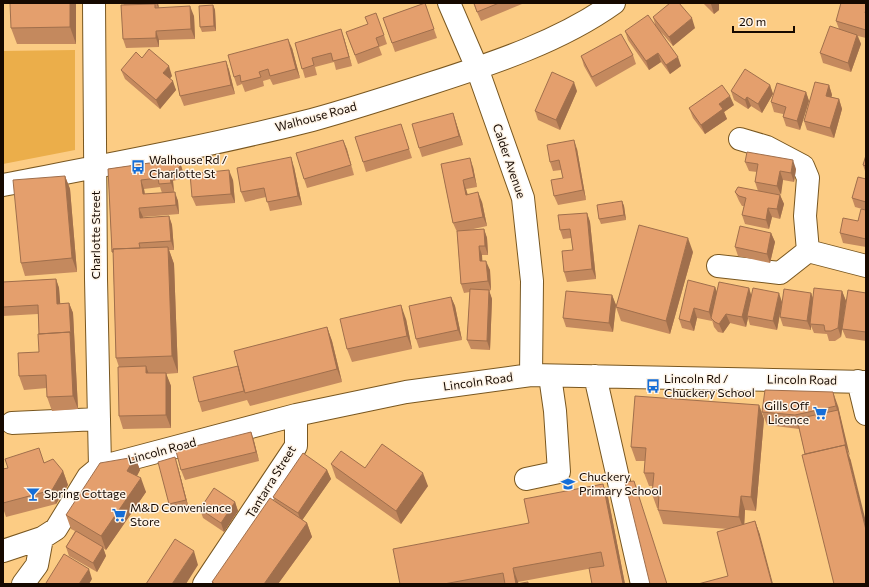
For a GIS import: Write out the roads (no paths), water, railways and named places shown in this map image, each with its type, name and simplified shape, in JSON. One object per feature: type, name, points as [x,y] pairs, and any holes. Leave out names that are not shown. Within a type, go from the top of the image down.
[{"type":"street","name":"Charlotte Street","points":[[94,3],[100,467]]},
{"type":"street","name":"Calder Avenue","points":[[449,3],[477,68],[523,198],[540,375],[555,411],[559,472],[526,479]]},
{"type":"street","name":"Walhouse Road","points":[[3,185],[96,167],[312,120],[373,102],[477,68],[556,37],[614,3]]},
{"type":"street","points":[[740,139],[767,148],[803,166],[808,178],[805,216],[808,251]]},
{"type":"street","points":[[808,251],[866,266]]},
{"type":"street","points":[[718,266],[780,273],[808,251]]},
{"type":"street","name":"Lincoln Road","points":[[100,467],[296,415],[406,392],[540,375],[862,381]]},
{"type":"street","points":[[595,376],[642,584]]},
{"type":"street","points":[[862,381],[866,414]]},
{"type":"street","name":"Tantarra Street","points":[[204,584],[296,446],[296,415]]},
{"type":"street","points":[[12,423],[99,419]]},
{"type":"street","points":[[3,551],[42,538],[56,529],[88,477],[100,467]]},
{"type":"street","points":[[198,584],[235,517]]},
{"type":"street","points":[[23,584],[37,565],[42,538]]},
{"type":"place","name":"Walhouse Rd / Charlotte St","points":[[138,167]]},
{"type":"place","name":"Lincoln Rd / Chuckery School","points":[[653,386]]},
{"type":"place","name":"Gills Off Licence","points":[[820,413]]},
{"type":"place","name":"Chuckery Primary School","points":[[568,484]]},
{"type":"place","name":"Spring Cottage","points":[[33,494]]},
{"type":"place","name":"M&D Convenience Store","points":[[119,515]]}]
